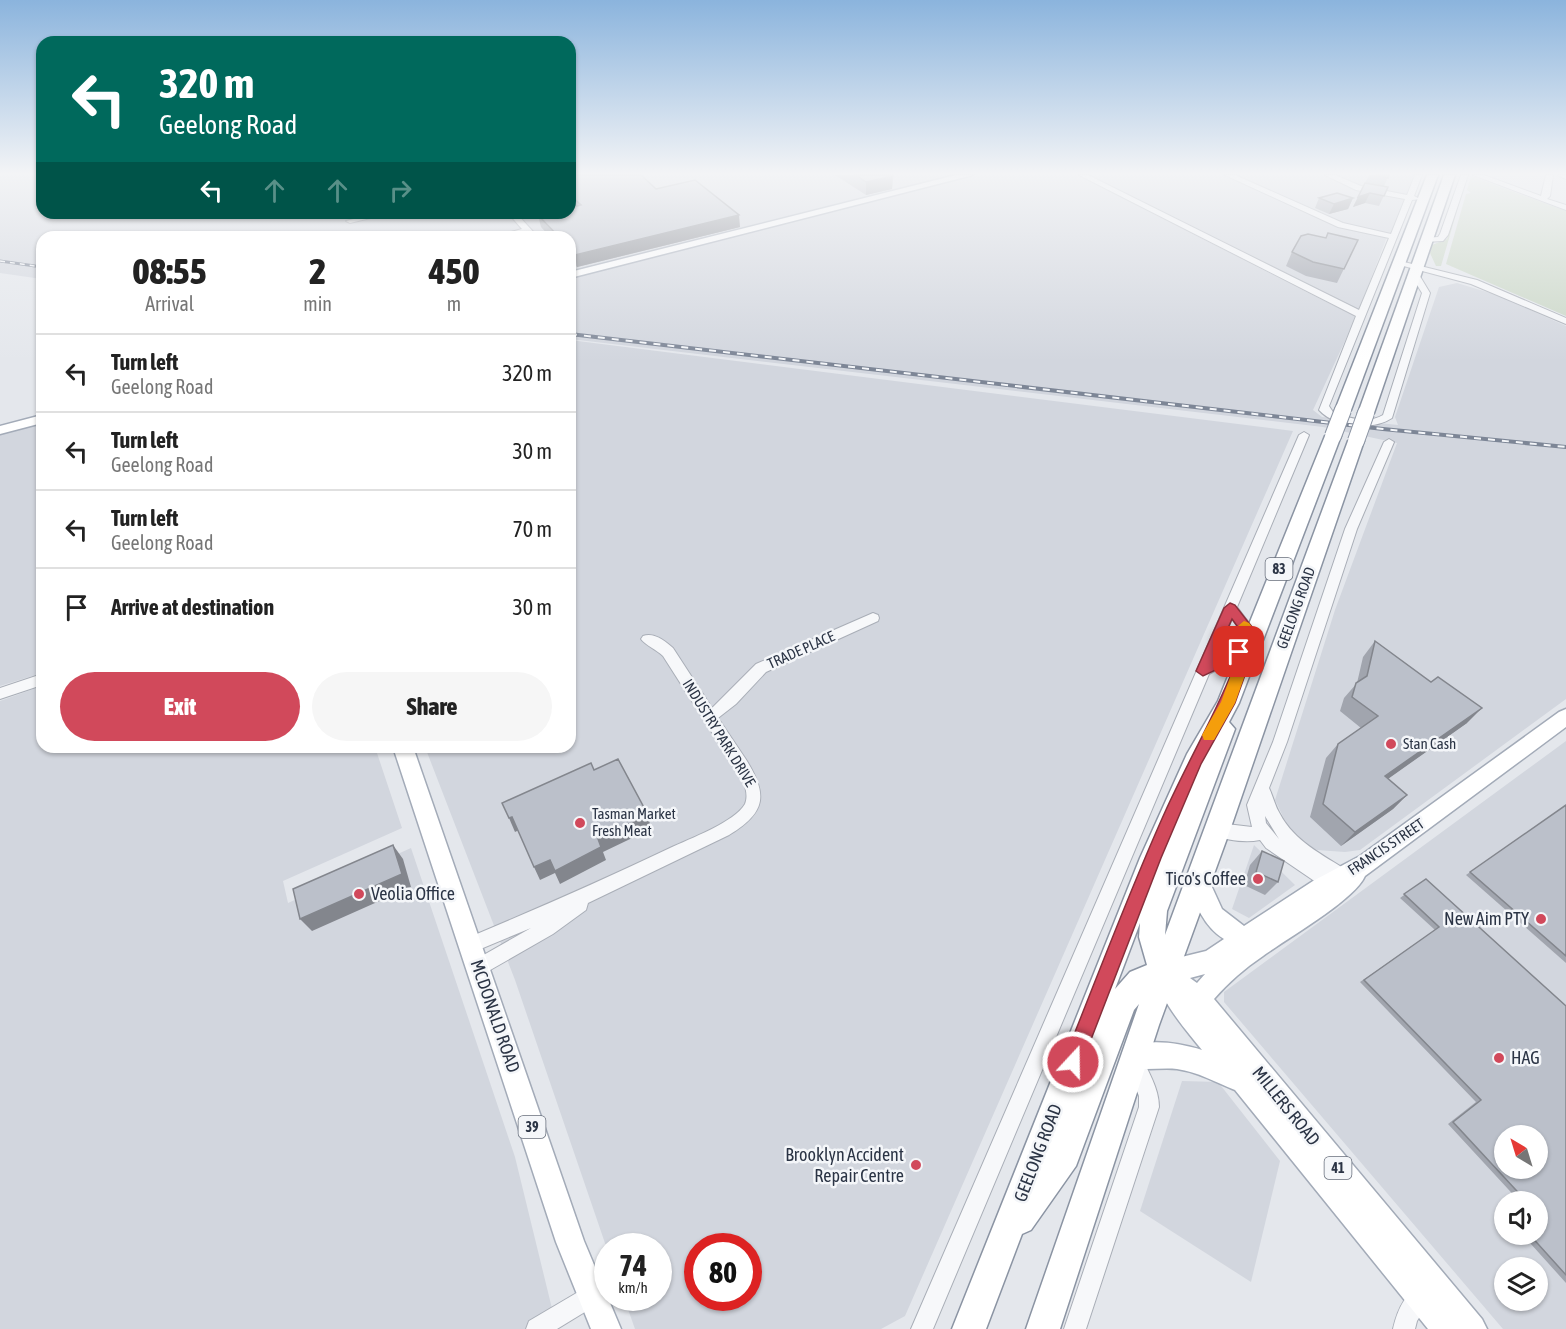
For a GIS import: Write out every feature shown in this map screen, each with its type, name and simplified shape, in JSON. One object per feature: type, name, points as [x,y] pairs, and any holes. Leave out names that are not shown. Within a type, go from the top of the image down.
[{"type":"highway","name":"GEELONG ROAD","points":[[969,1329],[1148,868],[1195,762],[1228,703],[1250,641],[1343,410],[1388,292],[1394,263],[1406,237]]},
{"type":"highway","name":"GEELONG ROAD","points":[[1043,1329],[1164,972],[1218,830],[1428,237]]},
{"type":"highway","points":[[1005,1238],[1053,1175],[1065,1155],[1123,1001],[1140,981],[1164,972],[1152,937],[1154,911],[1220,742],[1228,703]]},
{"type":"main road","points":[[576,274],[723,237]]},
{"type":"main road","points":[[0,430],[36,421]]},
{"type":"main road","name":"FRANCIS STREET","points":[[1273,928],[1328,900],[1338,882],[1368,863],[1566,717]]},
{"type":"main road","name":"MCDONALD ROAD","points":[[405,753],[570,1242],[606,1329]]},
{"type":"main road","points":[[1198,881],[1208,907],[1217,921],[1229,931],[1246,938]]},
{"type":"main road","points":[[1164,972],[1197,966],[1212,960],[1246,938],[1273,928]]},
{"type":"main road","points":[[1198,1000],[1215,980],[1273,928]]},
{"type":"main road","name":"MILLERS ROAD","points":[[1164,972],[1198,1000],[1250,1076],[1447,1329]]},
{"type":"main road","name":"MILLERS ROAD","points":[[1164,972],[1188,1014],[1250,1076],[1472,1329]]},
{"type":"main road","name":"41","points":[[1134,1059],[1162,1053],[1250,1076]]},
{"type":"main road","name":"MCDONALD ROAD","points":[[589,1291],[595,1329]]},
{"type":"street","points":[[1204,237],[1361,315]]},
{"type":"street","name":"GEELONG ROAD","points":[[1394,237],[1394,263],[1371,292],[1324,410],[1335,417],[1374,422],[1384,421],[1388,416],[1426,293],[1420,261]]},
{"type":"street","points":[[1420,261],[1442,237]]},
{"type":"street","points":[[1420,261],[1428,256],[1437,271]]},
{"type":"street","points":[[1420,261],[1437,271],[1496,290],[1566,321]]},
{"type":"street","points":[[1394,263],[1420,261],[1461,278]]},
{"type":"street","points":[[1371,292],[1388,292]]},
{"type":"street","points":[[922,1329],[1304,435]]},
{"type":"street","name":"GEELONG ROAD","points":[[1263,832],[1255,808],[1351,529],[1389,442]]},
{"type":"street","name":"GEELONG ROAD","points":[[1230,608],[1250,641]]},
{"type":"street","name":"TRADE PLACE","points":[[710,716],[725,707],[748,679],[761,668],[873,618]]},
{"type":"street","name":"INDUSTRY PARK DRIVE","points":[[475,956],[547,928],[596,892],[723,830],[743,818],[752,806],[755,791],[750,779],[668,652],[660,644],[648,639]]},
{"type":"street","points":[[1203,671],[1250,641]]},
{"type":"street","points":[[0,694],[36,681]]},
{"type":"street","points":[[1263,790],[1271,816],[1282,834],[1338,882]]},
{"type":"street","points":[[1263,832],[1271,816]]},
{"type":"street","points":[[1218,830],[1250,835],[1263,832]]},
{"type":"street","points":[[1263,832],[1280,850],[1338,882]]},
{"type":"street","points":[[1075,1329],[1149,1107],[1149,1095],[1134,1059]]},
{"type":"street","points":[[537,1329],[589,1291]]},
{"type":"street","points":[[1404,1329],[1407,1316],[1421,1297]]},
{"type":"shaded area","points":[[0,237],[36,237],[36,278],[0,273]]},
{"type":"shaded area","points":[[576,237],[703,237],[576,269]]},
{"type":"shaded area","points":[[732,237],[1199,237],[1356,317],[1313,410],[1322,417],[1398,425],[1395,417],[1439,287],[1457,283],[1497,295],[1566,326],[1566,699],[1360,850],[1345,852],[1317,850],[1302,842],[1288,827],[1275,800],[1335,610],[1397,443],[1323,427],[576,340],[576,276]]},
{"type":"shaded area","points":[[1208,237],[1387,237],[1358,312]]},
{"type":"shaded area","points":[[576,341],[1293,431],[905,1316],[881,1329],[635,1329],[629,1311],[672,1311],[672,1233],[602,1233],[515,980],[427,753],[576,753]]},
{"type":"shaded area","points":[[36,426],[36,675],[0,686],[0,435]]},
{"type":"shaded area","points":[[36,688],[36,753],[377,753],[402,828],[283,881],[288,903],[411,848],[515,1157],[557,1329],[0,1329],[0,701]]},
{"type":"shaded area","points":[[1566,741],[1566,1329],[1503,1329],[1224,1002],[1224,992]]},
{"type":"shaded area","points":[[1254,845],[1295,885],[1249,918],[1232,909]]},
{"type":"shaded area","points":[[1182,1081],[1218,1082],[1280,1161],[1251,1282],[1140,1211]]},
{"type":"green space","points":[[1449,237],[1441,266],[1436,266],[1430,253],[1432,245]]},
{"type":"green space","points":[[1454,237],[1566,237],[1566,316],[1446,264]]},
{"type":"building","points":[[576,237],[649,237],[576,255]]},
{"type":"building","points":[[1300,237],[1345,237],[1358,240],[1344,269],[1313,262],[1292,252]]},
{"type":"building","name":"Stan Cash","points":[[1375,641],[1431,682],[1438,677],[1482,708],[1385,776],[1407,795],[1355,832],[1323,804],[1338,744],[1378,716],[1352,697],[1356,683],[1367,676]]},
{"type":"building","name":"Tasman Market Fresh Meat","points":[[618,759],[648,815],[598,839],[601,847],[555,871],[550,860],[534,867],[512,817],[509,818],[502,803],[591,763],[594,770]]},
{"type":"building","name":"New Aim PTY","points":[[1566,805],[1566,956],[1470,872]]},
{"type":"building","points":[[393,845],[402,874],[300,919],[293,889]]},
{"type":"building","points":[[1262,851],[1284,861],[1278,882],[1256,872]]},
{"type":"building","name":"HAG","points":[[1426,879],[1566,1006],[1566,1275],[1539,1245],[1548,1245],[1548,1191],[1517,1191],[1506,1179],[1548,1179],[1548,1125],[1494,1125],[1494,1166],[1453,1122],[1481,1100],[1364,980],[1439,927],[1404,894]]},
{"type":"railway","points":[[0,261],[36,266]]},
{"type":"railway","points":[[576,335],[1383,429],[1566,447]]},
{"type":"slow traffic","points":[[1209,735],[1228,703],[1252,636],[1244,626]]},
{"type":"place","name":"Stan Cash","points":[[1391,744]]},
{"type":"place","name":"Tasman Market Fresh Meat","points":[[580,823]]},
{"type":"place","name":"Tico's Coffee","points":[[1258,879]]},
{"type":"place","name":"Veolia Office","points":[[359,894]]},
{"type":"place","name":"New Aim PTY","points":[[1541,919]]},
{"type":"place","name":"HAG","points":[[1499,1058]]},
{"type":"place","name":"Brooklyn Accident Repair Centre","points":[[916,1165]]},
{"type":"route","points":[[1073,1062],[1152,858],[1200,750],[1228,703],[1252,636],[1230,608],[1203,671],[1239,652]]}]
